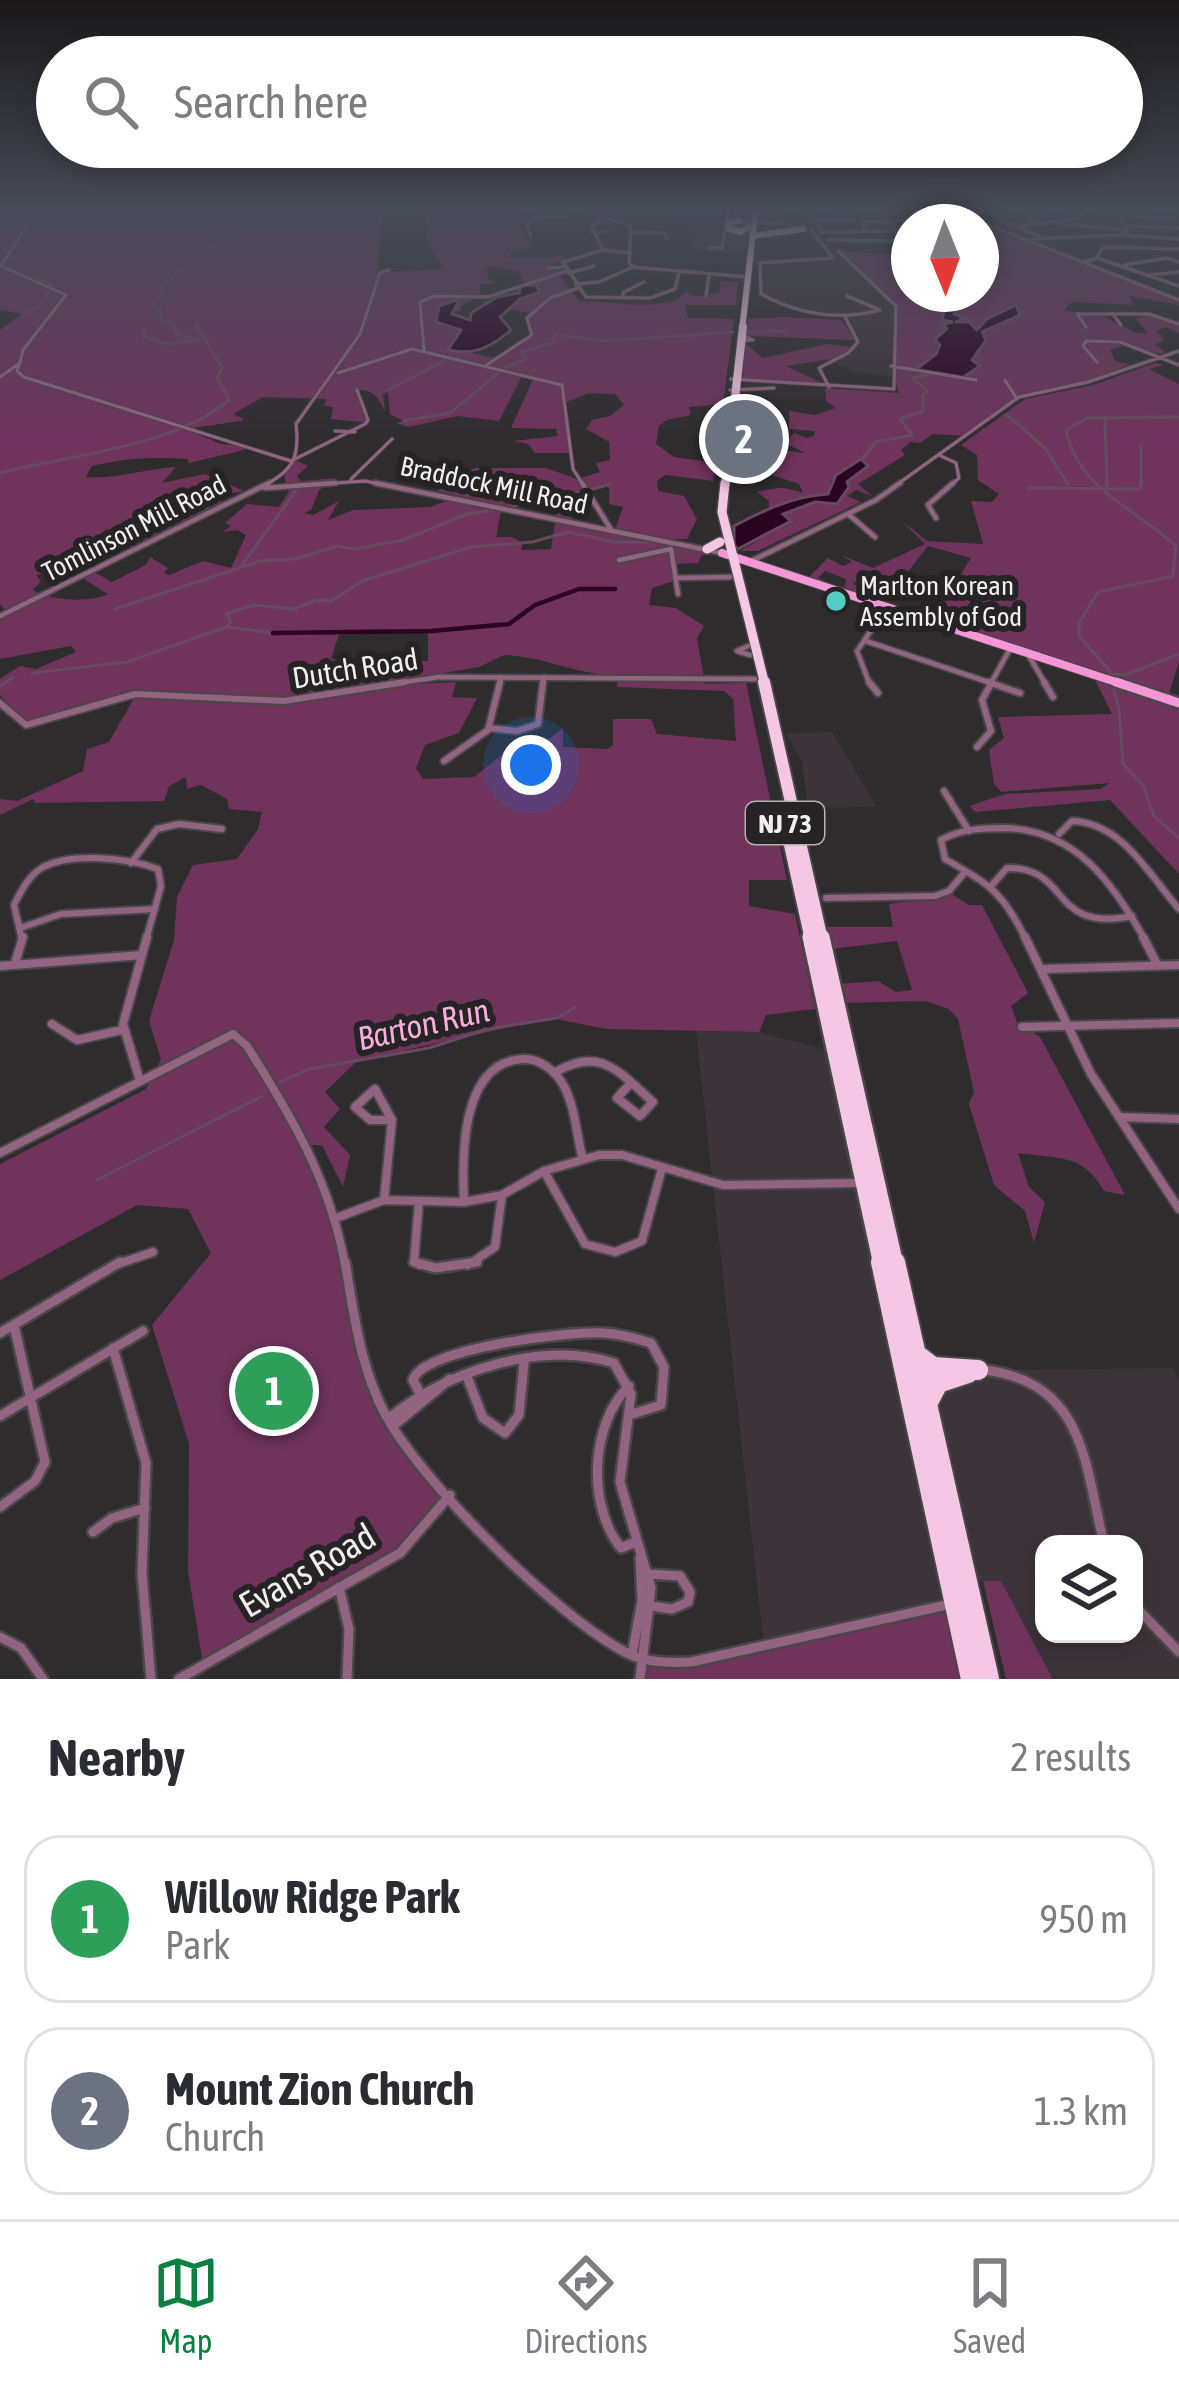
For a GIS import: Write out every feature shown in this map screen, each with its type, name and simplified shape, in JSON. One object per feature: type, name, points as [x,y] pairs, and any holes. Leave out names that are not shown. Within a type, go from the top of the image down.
[{"type":"highway","name":"NJ 73","points":[[741,285],[741,338],[716,502],[869,1183],[971,1679]]},
{"type":"highway","name":"NJ 73","points":[[725,551],[722,512],[741,312]]},
{"type":"highway","points":[[707,549],[725,551]]},
{"type":"highway","name":"NJ 73","points":[[733,575],[808,889],[819,902],[869,1183],[988,1679]]},
{"type":"highway","points":[[913,1352],[933,1367],[978,1370]]},
{"type":"highway","points":[[926,1407],[938,1383],[978,1370]]},
{"type":"highway","points":[[955,1604],[968,1612],[979,1637]]},
{"type":"main road","points":[[725,551],[748,563],[1179,703]]},
{"type":"main road","points":[[733,575],[748,563]]},
{"type":"street","points":[[18,374],[23,350],[67,295],[45,285]]},
{"type":"street","points":[[292,484],[285,475],[300,448],[296,424],[338,374],[367,322],[373,285]]},
{"type":"street","points":[[424,350],[420,302],[434,296],[490,297],[523,285]]},
{"type":"street","points":[[484,366],[532,335],[527,318],[539,305],[564,289],[580,285]]},
{"type":"street","points":[[622,298],[637,285]]},
{"type":"street","points":[[577,286],[586,297],[622,298],[669,293],[673,285]]},
{"type":"street","points":[[706,296],[708,285]]},
{"type":"street","points":[[760,285],[761,294],[795,308],[844,316],[880,309],[847,296]]},
{"type":"street","points":[[735,384],[893,389],[896,306],[874,285]]},
{"type":"street","points":[[1142,285],[1179,300]]},
{"type":"street","points":[[1112,313],[1121,325]]},
{"type":"street","points":[[1086,327],[1077,314],[1151,314],[1179,324]]},
{"type":"street","points":[[829,387],[819,368],[848,353],[858,342],[844,316]]},
{"type":"street","points":[[1096,362],[1085,342],[1120,342],[1179,365]]},
{"type":"street","points":[[338,374],[400,351],[424,350],[564,386],[563,418],[572,464],[612,531]]},
{"type":"street","points":[[748,563],[879,499],[1017,398],[1081,384],[1179,351]]},
{"type":"street","points":[[2,376],[20,362]]},
{"type":"street","points":[[891,366],[976,380]]},
{"type":"street","points":[[2,376],[18,374],[293,461],[355,432],[368,419],[357,390]]},
{"type":"street","points":[[1005,380],[1017,398]]},
{"type":"street","points":[[735,384],[791,385]]},
{"type":"street","points":[[756,384],[775,387]]},
{"type":"street","points":[[335,431],[355,432]]},
{"type":"street","points":[[351,479],[392,440]]},
{"type":"street","points":[[936,518],[928,505],[959,478],[956,463],[940,455]]},
{"type":"street","name":"Tomlinson Mill Road","points":[[0,616],[285,475]]},
{"type":"street","name":"Braddock Mill Road","points":[[256,491],[351,479],[707,549]]},
{"type":"street","points":[[848,514],[875,537]]},
{"type":"street","points":[[619,560],[671,549],[678,594]]},
{"type":"street","points":[[675,578],[733,575]]},
{"type":"street","points":[[878,693],[870,686],[856,653],[887,607]]},
{"type":"street","points":[[866,641],[1020,693]]},
{"type":"street","points":[[977,747],[990,736],[981,704],[1011,647]]},
{"type":"street","points":[[1028,652],[1053,697]]},
{"type":"street","points":[[444,760],[476,746],[489,728],[501,677]]},
{"type":"street","points":[[489,728],[522,730],[538,724],[544,677]]},
{"type":"street","name":"Dutch Road","points":[[0,703],[26,725],[136,694],[298,700],[422,678],[730,680],[758,685]]},
{"type":"street","points":[[944,791],[969,831]]},
{"type":"street","points":[[1058,835],[1072,820],[1106,826],[1179,908]]},
{"type":"street","points":[[131,863],[141,841],[155,828],[177,824],[222,830]]},
{"type":"street","points":[[1158,966],[1132,916],[1079,850],[1058,835],[1016,826],[944,837],[939,846],[946,859],[992,885],[1010,906],[1091,1074],[1177,1202]]},
{"type":"street","points":[[35,860],[44,867]]},
{"type":"street","points":[[15,963],[22,927],[14,905],[27,882],[44,867],[67,861],[131,863],[161,872],[122,1030],[140,1081]]},
{"type":"street","points":[[992,885],[1007,868],[1029,868],[1048,877],[1080,916],[1097,920],[1132,916]]},
{"type":"street","points":[[819,902],[935,896],[949,891],[965,872]]},
{"type":"street","points":[[22,927],[61,914],[155,908]]},
{"type":"street","points":[[0,966],[142,956]]},
{"type":"street","points":[[1043,969],[1179,965]]},
{"type":"street","points":[[1022,1027],[1179,1023]]},
{"type":"street","points":[[52,1024],[76,1040],[122,1030]]},
{"type":"street","points":[[0,1153],[233,1034],[247,1046],[308,1144],[336,1218],[363,1364],[390,1423],[450,1495],[571,1615],[637,1656],[691,1662],[955,1604]]},
{"type":"street","points":[[554,1073],[572,1060],[596,1058],[612,1064],[653,1102],[640,1116],[617,1098],[631,1083]]},
{"type":"street","points":[[464,1202],[464,1134],[490,1075],[510,1061],[529,1059],[554,1073],[567,1095],[582,1156]]},
{"type":"street","points":[[384,1200],[393,1120],[389,1106],[375,1088],[356,1107],[370,1120],[393,1120]]},
{"type":"street","points":[[1119,1117],[1179,1119]]},
{"type":"street","points":[[336,1218],[384,1200],[464,1202],[502,1195],[582,1156],[622,1155],[723,1185],[869,1183]]},
{"type":"street","points":[[544,1171],[581,1240],[594,1249],[617,1251],[642,1241],[662,1168]]},
{"type":"street","points":[[418,1202],[412,1245],[415,1262],[434,1268],[472,1266],[483,1263],[494,1250],[502,1195]]},
{"type":"street","points":[[0,1333],[129,1257],[153,1252]]},
{"type":"street","points":[[0,1507],[35,1480],[44,1462],[14,1324]]},
{"type":"street","points":[[0,1416],[142,1331]]},
{"type":"street","points":[[421,1396],[413,1380],[416,1370],[453,1356],[554,1338],[631,1336],[645,1340],[660,1353],[666,1382],[661,1406],[632,1414]]},
{"type":"street","points":[[112,1348],[144,1454],[142,1586],[152,1679]]},
{"type":"street","points":[[390,1423],[421,1396],[466,1373],[590,1353],[614,1363],[629,1386],[632,1414],[620,1482],[648,1574],[651,1606],[637,1656]]},
{"type":"street","points":[[466,1373],[476,1407],[491,1427],[505,1433],[519,1415],[524,1363]]},
{"type":"street","points":[[978,1370],[1029,1374],[1062,1404],[1073,1427],[1102,1535]]},
{"type":"street","points":[[629,1386],[613,1401],[599,1484],[613,1542],[621,1548],[637,1548]]},
{"type":"street","name":"Evans Road","points":[[179,1679],[400,1553],[450,1495]]},
{"type":"street","points":[[93,1532],[112,1518],[145,1508]]},
{"type":"street","points":[[637,1548],[642,1600],[640,1679]]},
{"type":"street","points":[[648,1574],[677,1573],[691,1589],[688,1602],[678,1608],[651,1606]]},
{"type":"street","points":[[339,1587],[349,1629],[347,1679]]},
{"type":"street","points":[[1143,1614],[1179,1652]]},
{"type":"street","points":[[0,1637],[21,1648],[43,1679]]},
{"type":"shaded area","points":[[0,285],[480,285],[480,295],[462,305],[461,311],[454,311],[458,299],[440,307],[436,321],[461,331],[449,348],[495,358],[533,335],[529,313],[505,308],[539,291],[529,285],[567,285],[579,301],[635,304],[665,303],[685,292],[695,296],[719,293],[720,285],[738,285],[736,305],[685,305],[688,318],[734,319],[723,404],[689,407],[691,415],[667,420],[659,426],[656,444],[674,457],[716,463],[713,481],[665,475],[657,481],[658,491],[684,496],[697,519],[687,539],[657,539],[717,555],[702,555],[698,563],[673,564],[674,581],[652,588],[649,605],[676,608],[704,626],[697,638],[705,684],[746,683],[787,880],[749,880],[749,906],[795,914],[815,1009],[766,1015],[759,1032],[606,1029],[551,1018],[357,1061],[325,1092],[340,1109],[324,1127],[350,1155],[343,1187],[322,1145],[309,1145],[335,1225],[363,1363],[388,1417],[450,1495],[400,1553],[203,1665],[188,1571],[189,1444],[152,1325],[211,1253],[188,1209],[137,1205],[0,1280],[0,1164],[146,1089],[161,1059],[149,1021],[174,940],[177,897],[193,865],[237,859],[258,829],[262,812],[229,809],[227,799],[201,785],[187,789],[186,777],[169,786],[164,801],[35,803],[33,799],[0,815],[0,799],[17,801],[83,771],[87,749],[109,742],[137,693],[32,720],[22,718],[0,695],[0,679],[20,666],[36,669],[76,652],[71,646],[0,659],[0,616],[7,613],[0,604],[0,330],[22,314],[0,310]],"holes":[[[523,374],[534,377],[511,428],[556,429],[558,436],[513,441],[528,444],[535,453],[569,453],[564,403],[589,393],[615,394],[624,405],[610,416],[592,420],[586,429],[609,442],[610,460],[596,463],[600,472],[577,479],[546,468],[476,468],[450,477],[438,491],[511,508],[604,486],[609,488],[609,504],[623,507],[614,532],[571,523],[574,507],[568,500],[552,504],[557,512],[551,549],[521,550],[523,543],[512,537],[496,537],[501,511],[449,500],[430,507],[353,510],[328,520],[339,501],[313,515],[304,513],[311,510],[319,490],[337,478],[301,481],[297,476],[308,466],[295,460],[284,476],[289,491],[279,507],[247,504],[225,523],[231,526],[222,532],[237,530],[246,535],[231,568],[203,561],[169,575],[164,573],[168,568],[150,557],[146,565],[112,582],[94,572],[82,578],[108,594],[100,597],[59,598],[33,590],[41,581],[36,575],[99,558],[93,551],[105,547],[153,541],[224,504],[220,501],[226,494],[244,491],[205,474],[162,483],[176,467],[86,477],[92,466],[139,459],[187,459],[189,463],[244,450],[246,446],[221,444],[185,429],[241,421],[244,419],[233,414],[263,397],[326,399],[324,406],[333,407],[331,419],[370,423],[357,390],[375,395],[385,412],[383,394],[388,392],[390,414],[403,421],[396,423],[409,427],[457,416],[499,421]],[[428,631],[428,661],[368,663],[359,681],[361,688],[347,689],[352,666],[331,658],[339,635]],[[504,655],[618,676],[617,687],[724,691],[733,699],[736,741],[657,734],[651,719],[613,719],[613,745],[607,749],[563,747],[563,728],[535,750],[503,754],[474,777],[423,779],[416,768],[425,745],[459,733],[477,698],[452,697],[456,682],[367,686],[479,667]]]},
{"type":"shaded area","points":[[536,285],[540,292],[520,299],[500,317],[511,330],[474,351],[448,350],[461,330],[436,322],[439,306],[460,299],[452,314],[470,320],[471,313],[497,297],[519,293],[521,286]]},
{"type":"shaded area","points":[[761,285],[875,285],[891,301],[891,312],[896,312],[893,376],[857,373],[830,361],[858,342],[844,316],[802,310],[761,294]]},
{"type":"shaded area","points":[[874,285],[891,285],[891,304]]},
{"type":"shaded area","points":[[999,285],[1139,285],[1179,301],[1179,305],[1129,296],[1134,305],[1072,302],[1064,311],[1096,313],[1136,333],[1148,333],[1136,319],[1143,317],[1141,313],[1179,324],[1179,333],[1166,327],[1156,331],[1165,340],[1155,344],[1165,352],[1161,354],[1123,346],[1110,350],[1115,361],[1130,364],[1081,384],[1022,396],[966,436],[933,434],[920,443],[911,442],[901,450],[905,455],[858,484],[872,496],[856,490],[847,496],[861,502],[758,551],[740,551],[791,521],[783,514],[815,502],[837,504],[849,487],[847,481],[868,466],[861,459],[831,481],[828,494],[810,495],[769,512],[769,501],[757,492],[779,488],[803,493],[799,484],[763,472],[761,465],[779,459],[780,450],[805,453],[785,443],[794,433],[807,438],[815,435],[814,431],[789,429],[789,411],[815,415],[836,408],[826,401],[825,388],[899,393],[891,366],[897,312],[999,312]]},
{"type":"shaded area","points":[[1016,305],[1020,315],[982,332],[986,340],[972,360],[980,366],[962,378],[915,370],[936,354],[940,345],[935,339],[947,329],[944,324],[953,322],[942,320],[944,312],[955,312],[965,319],[955,322],[969,322],[977,330],[987,319]]},
{"type":"shaded area","points":[[748,319],[841,320],[855,340],[746,336]]},
{"type":"shaded area","points":[[745,343],[763,358],[827,344],[852,347],[837,358],[786,366],[822,383],[819,385],[742,382]]},
{"type":"shaded area","points":[[1155,363],[1163,365],[1149,369],[1179,384],[1179,662],[1169,694],[934,618],[971,558],[928,546],[899,583],[867,571],[853,584],[864,589],[857,596],[844,591],[846,579],[825,571],[818,578],[832,584],[829,587],[807,579],[828,558],[843,566],[852,562],[841,555],[873,568],[925,544],[901,520],[927,541],[983,544],[971,501],[992,502],[999,494],[978,480],[977,455],[961,445],[1025,399],[1093,385]]},
{"type":"shaded area","points":[[861,459],[868,466],[847,482],[849,487],[837,504],[815,502],[783,514],[791,521],[738,549],[734,545],[734,526],[780,505],[828,494],[836,475]]},
{"type":"shaded area","points":[[1095,680],[1179,708],[1179,874],[1110,800],[976,812],[969,806],[1005,794],[1100,789],[1110,783],[1001,792],[994,784],[989,750],[1004,738],[998,717],[1112,714]]},
{"type":"shaded area","points":[[832,732],[877,807],[808,808],[802,761],[786,734]]},
{"type":"shaded area","points":[[953,895],[969,905],[982,905],[1028,993],[1011,1006],[1017,1022],[1040,1037],[1125,1195],[1104,1191],[1078,1164],[1018,1153],[1029,1187],[1045,1202],[1034,1243],[1025,1211],[994,1185],[969,1104],[974,1092],[958,1019],[949,1009],[925,1001],[846,1003],[840,984],[878,981],[896,992],[912,990],[897,941],[831,949],[827,927],[893,927],[889,904]]},
{"type":"shaded area","points":[[696,1031],[759,1032],[836,1053],[972,1679],[675,1663],[764,1647]]},
{"type":"shaded area","points":[[1174,1368],[1179,1382],[1179,1679],[1053,1679],[1001,1581],[965,1581],[925,1407],[938,1383],[978,1370]]},
{"type":"shaded area","points":[[983,1581],[1001,1581],[1053,1679],[1006,1679]]},
{"type":"shaded area","points":[[955,1603],[970,1679],[640,1679],[643,1658],[675,1663]]},
{"type":"waterway","points":[[162,285],[158,288],[164,294],[150,304],[159,308],[162,320],[173,324],[177,334],[200,340]]},
{"type":"waterway","points":[[23,314],[38,307],[50,291]]},
{"type":"waterway","points":[[0,473],[151,439],[180,429],[229,400],[217,377],[222,368],[196,324]]},
{"type":"waterway","points":[[144,331],[144,337],[167,344],[197,340]]},
{"type":"waterway","points":[[747,332],[787,331]]},
{"type":"waterway","points":[[503,369],[526,359],[521,352],[552,343],[556,335],[606,341],[733,332]]},
{"type":"waterway","points":[[388,390],[447,359]]},
{"type":"waterway","points":[[404,421],[450,413],[500,372]]},
{"type":"waterway","points":[[862,459],[876,442],[912,435],[900,419],[923,411],[923,395],[928,392],[913,378],[930,374]]},
{"type":"waterway","points":[[1006,414],[1045,448],[1068,484]]},
{"type":"waterway","points":[[1102,489],[1083,468],[1066,430],[1087,418],[1179,417]]},
{"type":"waterway","points":[[1105,419],[1107,486]]},
{"type":"waterway","points":[[1102,489],[1141,489],[1141,446]]},
{"type":"waterway","points":[[590,490],[611,484]]},
{"type":"waterway","points":[[1028,488],[1102,489]]},
{"type":"waterway","points":[[242,565],[297,489]]},
{"type":"waterway","points":[[1102,489],[1176,546],[1173,576],[1098,592],[1079,623],[1079,636],[1109,670],[1119,710],[1123,764],[1143,785],[1154,816],[1179,838]]},
{"type":"waterway","points":[[503,508],[584,491]]},
{"type":"waterway","points":[[115,609],[260,561],[295,559],[337,546],[354,549],[403,540],[467,514],[494,510]]},
{"type":"waterway","points":[[226,627],[231,622],[226,614],[254,605],[294,609],[316,600],[331,601],[362,581],[471,547],[532,542],[568,532],[614,542],[655,542]]},
{"type":"waterway","points":[[273,633],[431,631],[509,624],[535,605],[579,589],[615,589]]},
{"type":"waterway","points":[[32,673],[127,662],[226,627]]},
{"type":"waterway","points":[[226,627],[273,633]]},
{"type":"waterway","points":[[1113,674],[1125,675],[1179,654]]},
{"type":"waterway","points":[[0,686],[12,678]]},
{"type":"waterway","name":"Barton Run","points":[[280,1082],[309,1069],[429,1048],[488,1029],[557,1018],[575,1007]]},
{"type":"waterway","name":"Barton Run","points":[[97,1180],[262,1096]]},
{"type":"place","name":"Mount Zion Church","points":[[744,439]]},
{"type":"place","name":"Marlton Korean Assembly of God","points":[[836,601]]},
{"type":"place","name":"Willow Ridge Park","points":[[274,1391]]}]
